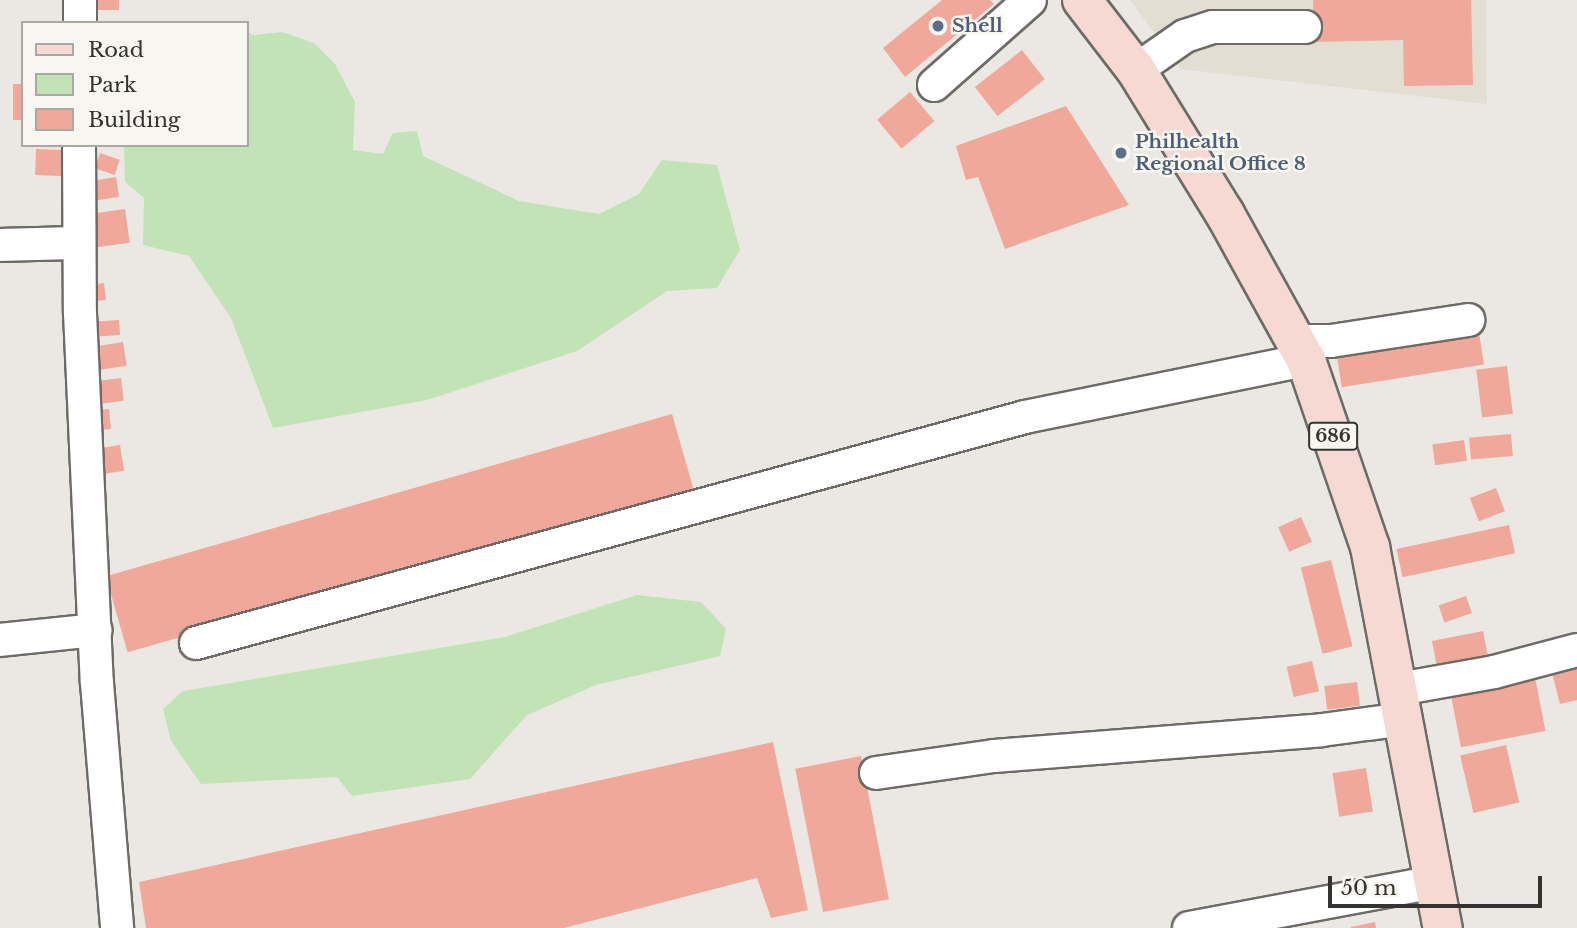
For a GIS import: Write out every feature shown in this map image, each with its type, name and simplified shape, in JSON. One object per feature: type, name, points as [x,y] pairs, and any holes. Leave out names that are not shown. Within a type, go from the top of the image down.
[{"type":"main road","name":"686","points":[[1082,0],[1136,69],[1225,214],[1301,351],[1370,547],[1443,928]]},
{"type":"street","points":[[80,0],[80,21]]},
{"type":"street","points":[[934,85],[1030,0]]},
{"type":"street","points":[[1136,69],[1185,36],[1213,27],[1305,27]]},
{"type":"street","points":[[79,147],[79,243],[95,630],[117,928]]},
{"type":"street","points":[[0,245],[79,243]]},
{"type":"street","points":[[196,643],[1025,417],[1301,351],[1331,341],[1468,320]]},
{"type":"street","points":[[0,640],[95,630]]},
{"type":"street","points":[[876,773],[994,756],[1322,730],[1494,672],[1577,650]]},
{"type":"street","points":[[1189,928],[1434,882]]},
{"type":"shaded area","points":[[1130,0],[1486,0],[1487,104],[1181,69]]},
{"type":"green space","points":[[248,32],[253,35],[282,32],[314,43],[335,64],[355,102],[353,150],[383,154],[393,133],[417,131],[423,156],[519,201],[599,214],[639,194],[662,160],[717,165],[740,250],[717,288],[667,291],[577,351],[427,400],[273,428],[231,318],[189,256],[143,245],[144,198],[125,182],[124,147],[248,147]]},
{"type":"green space","points":[[637,595],[701,602],[726,629],[720,656],[596,685],[527,715],[470,779],[352,796],[337,777],[201,784],[171,741],[163,709],[183,691],[505,637]]},
{"type":"building","points":[[91,0],[119,0],[119,10],[91,10]]},
{"type":"building","name":"Shell","points":[[942,0],[990,0],[994,4],[905,77],[883,48]]},
{"type":"building","points":[[1313,0],[1471,0],[1473,85],[1404,86],[1403,40],[1314,42]]},
{"type":"building","points":[[1022,50],[1045,79],[997,116],[975,87]]},
{"type":"building","points":[[13,84],[21,84],[21,120],[13,120]]},
{"type":"building","points":[[910,92],[934,121],[901,149],[877,120]]},
{"type":"building","points":[[1066,106],[1129,205],[1005,249],[978,177],[966,180],[956,146]]},
{"type":"building","points":[[36,149],[62,150],[61,176],[35,175]]},
{"type":"building","points":[[100,153],[120,160],[115,175],[95,168]]},
{"type":"building","points":[[116,177],[119,197],[97,200],[94,180]]},
{"type":"building","points":[[125,209],[130,243],[93,248],[88,214]]},
{"type":"building","points":[[104,283],[106,300],[90,302],[88,285]]},
{"type":"building","points":[[119,320],[120,335],[98,336],[97,322]]},
{"type":"building","points":[[1479,333],[1484,365],[1342,387],[1337,356]]},
{"type":"building","points":[[123,342],[127,366],[99,370],[95,346]]},
{"type":"building","points":[[1507,366],[1513,414],[1482,417],[1476,370]]},
{"type":"building","points":[[121,378],[124,401],[99,404],[96,381]]},
{"type":"building","points":[[109,409],[111,429],[90,431],[88,411]]},
{"type":"building","points":[[672,414],[694,490],[128,652],[106,576]]},
{"type":"building","points":[[1511,434],[1513,456],[1471,460],[1469,438]]},
{"type":"building","points":[[1464,440],[1467,461],[1435,465],[1432,444]]},
{"type":"building","points":[[120,445],[124,471],[98,475],[94,449]]},
{"type":"building","points":[[1496,488],[1505,511],[1479,521],[1470,498]]},
{"type":"building","points":[[1301,517],[1312,542],[1289,552],[1278,527]]},
{"type":"building","points":[[1509,525],[1515,553],[1403,577],[1397,549]]},
{"type":"building","points":[[1331,560],[1353,646],[1322,654],[1301,567]]},
{"type":"building","points":[[1466,596],[1472,613],[1444,622],[1439,605]]},
{"type":"building","points":[[1483,631],[1490,667],[1439,677],[1432,641]]},
{"type":"building","points":[[1312,661],[1319,691],[1294,697],[1287,667]]},
{"type":"building","points":[[1577,667],[1577,700],[1560,704],[1552,673]]},
{"type":"building","points":[[1534,672],[1545,731],[1461,747],[1450,688]]},
{"type":"building","points":[[1357,682],[1360,706],[1327,710],[1324,686]]},
{"type":"building","points":[[773,742],[808,910],[771,918],[757,878],[564,928],[146,928],[139,882]]},
{"type":"building","points":[[1506,745],[1519,802],[1473,813],[1460,756]]},
{"type":"building","points":[[861,756],[889,899],[823,912],[795,769]]},
{"type":"building","points":[[1366,768],[1373,811],[1339,817],[1332,773]]},
{"type":"building","points":[[1375,922],[1376,928],[1351,928],[1351,927]]},
{"type":"place","name":"Shell","points":[[938,26]]},
{"type":"place","name":"Philhealth Regional Office 8","points":[[1121,153]]}]
